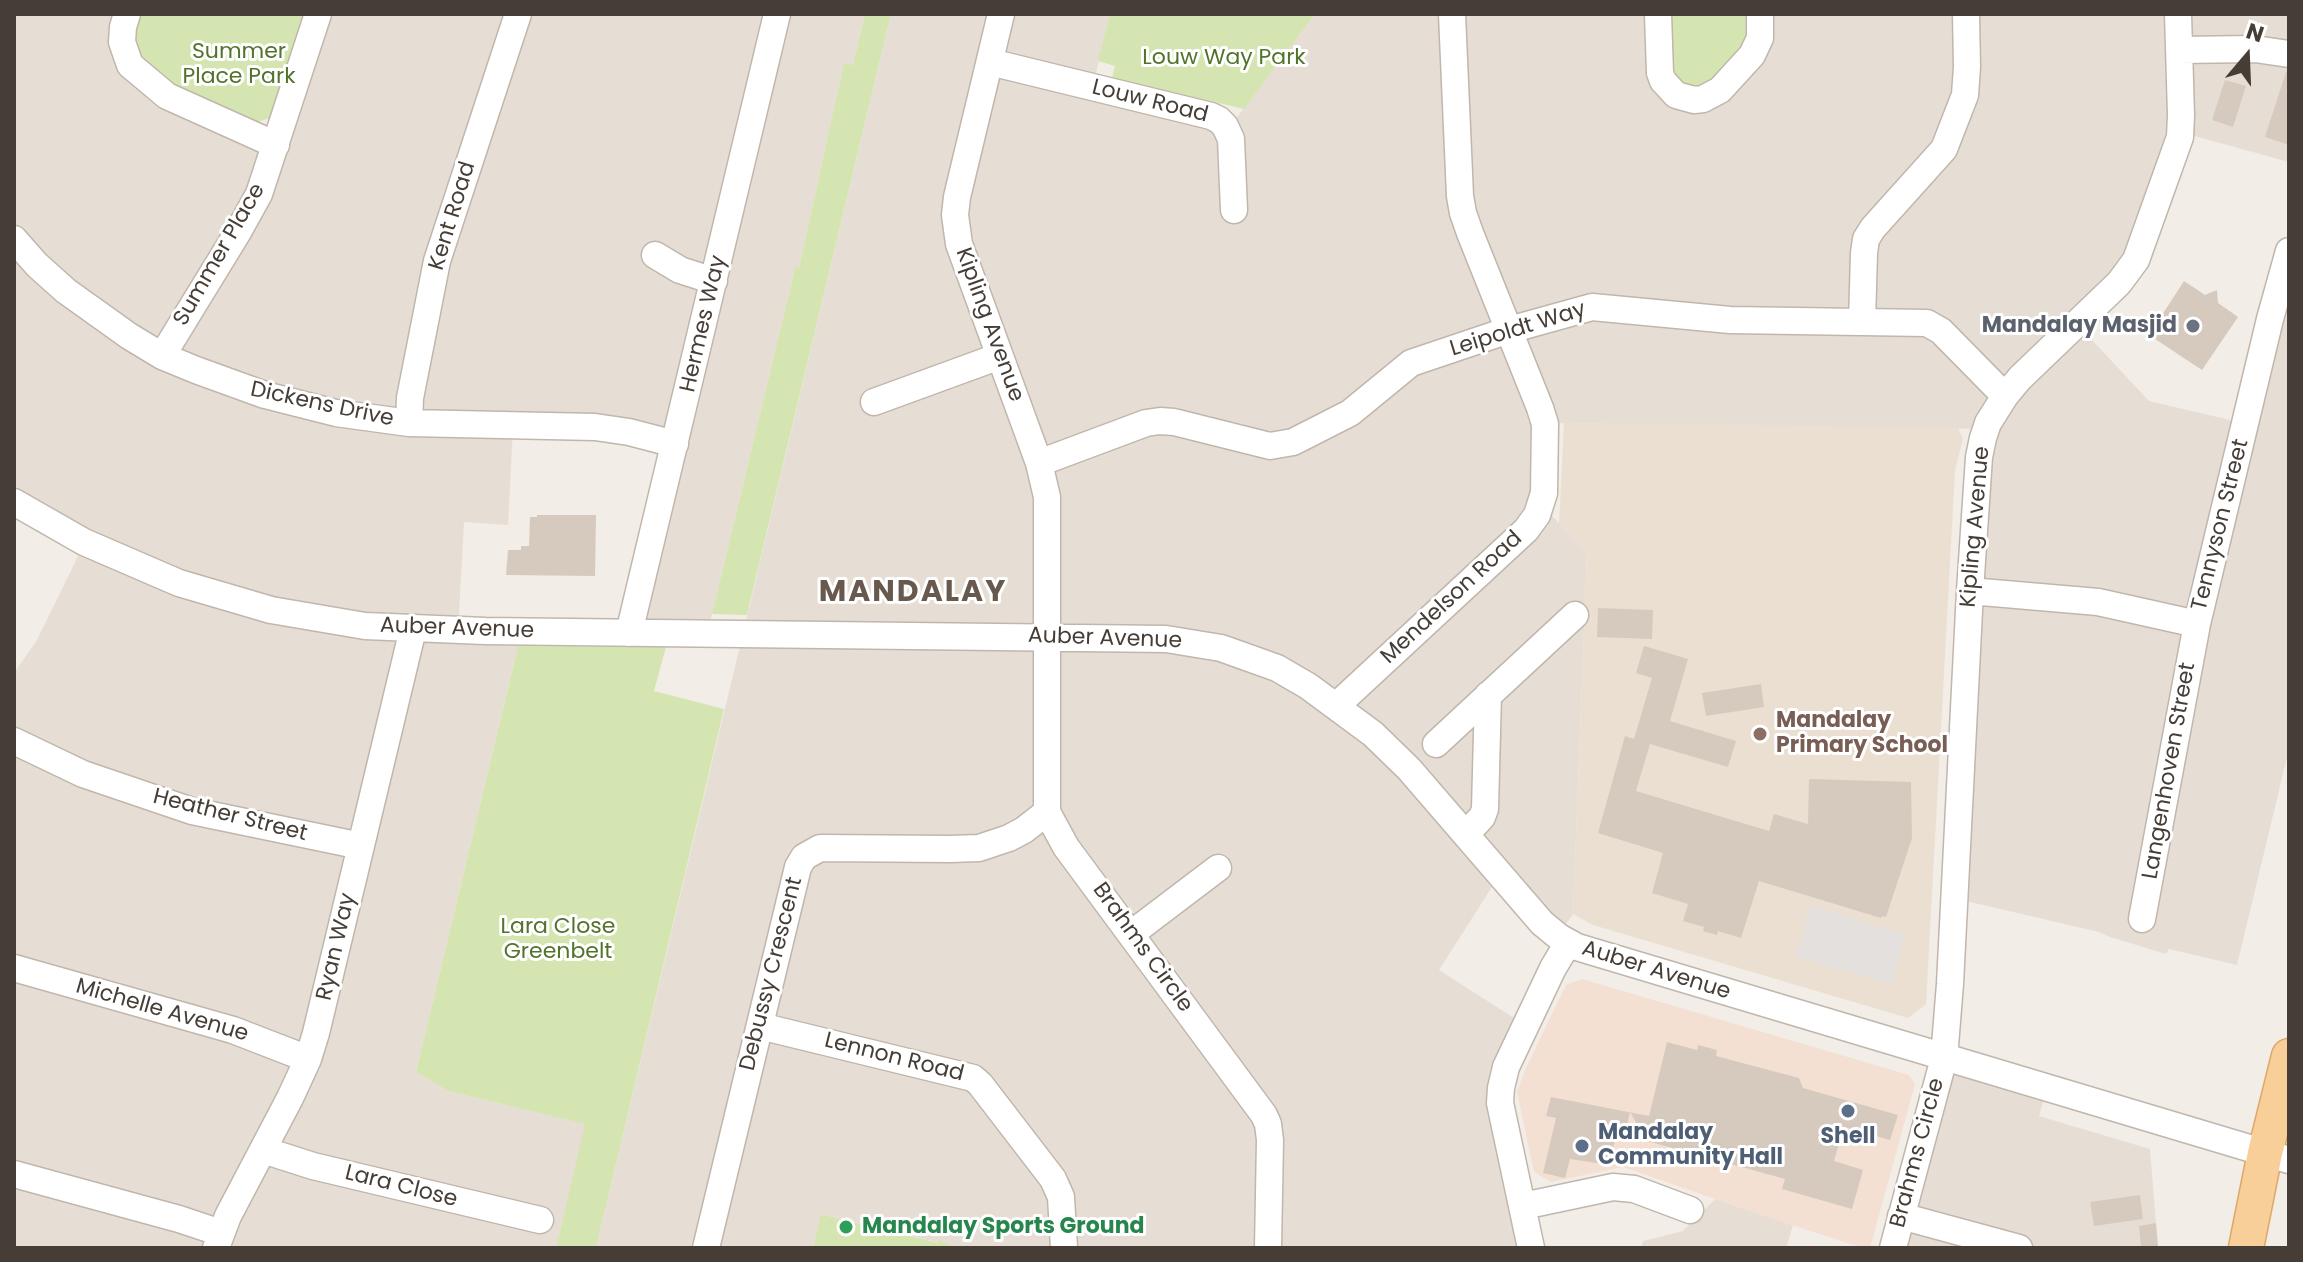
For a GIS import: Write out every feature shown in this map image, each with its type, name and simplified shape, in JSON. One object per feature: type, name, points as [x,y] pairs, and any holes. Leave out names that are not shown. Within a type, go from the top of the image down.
[{"type":"main road","points":[[2246,1248],[2277,1157],[2289,1056]]},
{"type":"street","points":[[127,14],[122,42],[130,65],[167,96],[276,145]]},
{"type":"street","name":"Summer Place","points":[[162,356],[251,208],[276,145],[318,14]]},
{"type":"street","name":"Kent Road","points":[[409,423],[410,398],[437,261],[518,14]]},
{"type":"street","name":"Hermes Way","points":[[629,633],[777,14]]},
{"type":"street","name":"Kipling Avenue","points":[[1001,14],[955,215],[959,244],[1039,463],[1047,497],[1046,637]]},
{"type":"street","name":"Mendelson Road","points":[[1336,706],[1526,530],[1537,515],[1544,493],[1545,424],[1467,223],[1460,196],[1452,14]]},
{"type":"street","points":[[1658,14],[1663,81],[1676,95],[1694,100],[1712,96],[1720,90],[1752,55],[1760,38],[1760,14]]},
{"type":"street","points":[[1862,322],[1866,239],[1944,149],[1965,95],[1966,14]]},
{"type":"street","name":"Kipling Avenue","points":[[1944,1058],[1979,457],[1988,423],[2005,396],[2119,283],[2136,260],[2180,137],[2178,14]]},
{"type":"street","points":[[2179,50],[2255,49],[2289,54]]},
{"type":"street","name":"Louw Road","points":[[990,62],[1219,120],[1231,139],[1234,210]]},
{"type":"street","name":"Dickens Drive","points":[[14,239],[66,291],[162,356],[230,383],[288,401],[348,415],[409,423],[595,427],[675,444]]},
{"type":"street","name":"Tennyson Street","points":[[1970,591],[2098,602],[2197,624],[2289,251]]},
{"type":"street","points":[[655,255],[680,270],[714,281]]},
{"type":"street","name":"Leipoldt Way","points":[[1039,463],[1146,423],[1160,421],[1270,446],[1293,442],[1350,413],[1411,363],[1509,330],[1592,307],[1730,320],[1921,322],[1941,331],[2005,396]]},
{"type":"street","points":[[874,402],[1000,356]]},
{"type":"street","name":"Auber Avenue","points":[[14,502],[109,554],[179,583],[271,610],[318,619],[413,629],[1166,639],[1221,648],[1277,668],[1373,734],[1409,769],[1542,923],[1586,952],[2277,1157]]},
{"type":"street","points":[[1436,744],[1575,615]]},
{"type":"street","name":"Langenhoven Street","points":[[2142,919],[2197,624]]},
{"type":"street","name":"Ryan Way","points":[[218,1240],[308,1059],[413,629]]},
{"type":"street","name":"Brahms Circle","points":[[1046,637],[1047,812],[1066,847],[1264,1115],[1270,1140],[1268,1248]]},
{"type":"street","points":[[1466,834],[1482,817],[1485,809],[1488,695]]},
{"type":"street","name":"Heather Street","points":[[14,741],[83,774],[192,811],[361,846]]},
{"type":"street","name":"Debussy Crescent","points":[[706,1248],[798,867],[808,852],[826,847],[979,848],[1009,838],[1047,812]]},
{"type":"street","points":[[1131,934],[1218,868]]},
{"type":"street","points":[[1531,1248],[1500,1103],[1503,1078],[1553,968],[1568,943]]},
{"type":"street","name":"Michelle Avenue","points":[[14,968],[233,1030],[308,1059]]},
{"type":"street","name":"Lennon Road","points":[[760,1026],[973,1078],[1053,1179],[1061,1197],[1064,1248]]},
{"type":"street","name":"Brahms Circle","points":[[1893,1248],[1944,1058]]},
{"type":"street","name":"Lara Close","points":[[263,1150],[313,1166],[540,1220]]},
{"type":"street","points":[[14,1174],[179,1219],[218,1240]]},
{"type":"street","points":[[1523,1206],[1613,1187],[1634,1189],[1690,1210]]},
{"type":"street","points":[[1901,1216],[2019,1248]]},
{"type":"shaded area","points":[[14,14],[128,14],[275,144],[317,14],[865,14],[853,65],[844,64],[799,268],[795,268],[707,635],[627,634],[674,445],[513,427],[508,525],[464,522],[458,631],[521,633],[416,1072],[448,1091],[586,1124],[556,1248],[14,1248],[14,673],[37,640],[84,544],[14,503]]},
{"type":"shaded area","points":[[891,14],[1110,14],[1093,85],[1229,128],[1315,14],[2289,14],[2289,162],[2180,132],[2138,252],[2076,323],[2149,401],[2243,423],[2289,246],[2289,749],[2237,965],[2169,949],[2166,954],[2099,932],[1953,898],[1985,429],[1544,423],[1541,504],[1587,553],[1573,914],[1556,938],[1499,876],[1439,970],[1525,1025],[1504,1067],[1529,1248],[957,1248],[940,1240],[939,1243],[822,1214],[813,1248],[596,1248]]},
{"type":"shaded area","name":"Mandalay Primary School","points":[[1564,423],[1958,428],[1963,439],[1955,470],[1926,1004],[1908,1018],[1593,925],[1573,914],[1587,554],[1559,524]]},
{"type":"shaded area","points":[[1811,906],[1906,935],[1891,984],[1796,956]]},
{"type":"shaded area","points":[[1582,979],[1909,1075],[1915,1084],[1870,1248],[1764,1216],[1623,1167],[1551,1182],[1534,1172],[1517,1092],[1566,985]]},
{"type":"shaded area","points":[[1942,1059],[2047,1089],[2039,1116],[2150,1149],[2158,1248],[1891,1248]]},
{"type":"shaded area","points":[[1715,1199],[1793,1225],[1786,1248],[1641,1248],[1643,1241],[1683,1231]]},
{"type":"green space","name":"Summer Place Park","points":[[136,14],[308,14],[270,118],[254,123],[175,90],[137,59],[131,27]]},
{"type":"green space","points":[[865,14],[891,14],[747,615],[712,614],[795,268],[799,268],[844,63],[853,65]]},
{"type":"green space","name":"Louw Way Park","points":[[1110,14],[1315,14],[1244,109],[1112,78],[1115,66],[1098,61]]},
{"type":"green space","points":[[1667,14],[1752,14],[1753,36],[1705,90],[1673,83]]},
{"type":"green space","name":"Lara Close Greenbelt","points":[[518,646],[666,647],[654,691],[724,709],[596,1248],[556,1248],[585,1124],[448,1091],[416,1072]]},
{"type":"green space","name":"Mandalay Sports Ground","points":[[821,1214],[938,1243],[940,1240],[957,1248],[813,1248]]},
{"type":"building","points":[[2286,72],[2289,72],[2289,145],[2265,137]]},
{"type":"building","points":[[2225,80],[2246,86],[2233,127],[2212,120]]},
{"type":"building","name":"Mandalay Masjid","points":[[2184,281],[2205,295],[2217,290],[2218,303],[2238,317],[2202,370],[2149,335]]},
{"type":"building","points":[[596,515],[595,576],[506,575],[508,550],[521,550],[521,546],[529,546],[530,517]]},
{"type":"building","points":[[1598,608],[1653,610],[1652,639],[1597,637]]},
{"type":"building","points":[[1644,646],[1688,659],[1670,721],[1736,741],[1728,767],[1650,744],[1636,791],[1769,831],[1774,814],[1808,824],[1809,779],[1911,782],[1912,838],[1886,917],[1759,881],[1741,938],[1718,931],[1717,935],[1703,931],[1704,927],[1683,921],[1688,904],[1652,893],[1663,853],[1598,833],[1625,736],[1634,739],[1652,678],[1636,673]]},
{"type":"building","points":[[1761,684],[1764,707],[1706,716],[1702,693]]},
{"type":"building","points":[[1667,1042],[1697,1050],[1698,1045],[1717,1050],[1716,1056],[1799,1078],[1803,1088],[1898,1115],[1890,1140],[1844,1127],[1834,1161],[1863,1170],[1852,1209],[1782,1189],[1785,1179],[1647,1141],[1630,1112],[1649,1116]]},
{"type":"building","name":"Mandalay Community Hall","points":[[1551,1097],[1630,1112],[1625,1134],[1617,1132],[1609,1165],[1570,1159],[1565,1178],[1543,1173],[1556,1118],[1546,1116]]},
{"type":"building","points":[[2140,1195],[2143,1219],[2094,1226],[2090,1202]]},
{"type":"building","points":[[2156,1223],[2158,1248],[2141,1248],[2139,1226]]},
{"type":"place","name":"Mandalay Masjid","points":[[2193,326]]},
{"type":"place","name":"Mandalay Primary School","points":[[1760,734]]},
{"type":"place","name":"Shell","points":[[1848,1111]]},
{"type":"place","name":"Mandalay Community Hall","points":[[1582,1146]]},
{"type":"place","name":"Mandalay Sports Ground","points":[[846,1227]]},
{"type":"district","name":"MANDALAY","points":[[913,593]]}]
